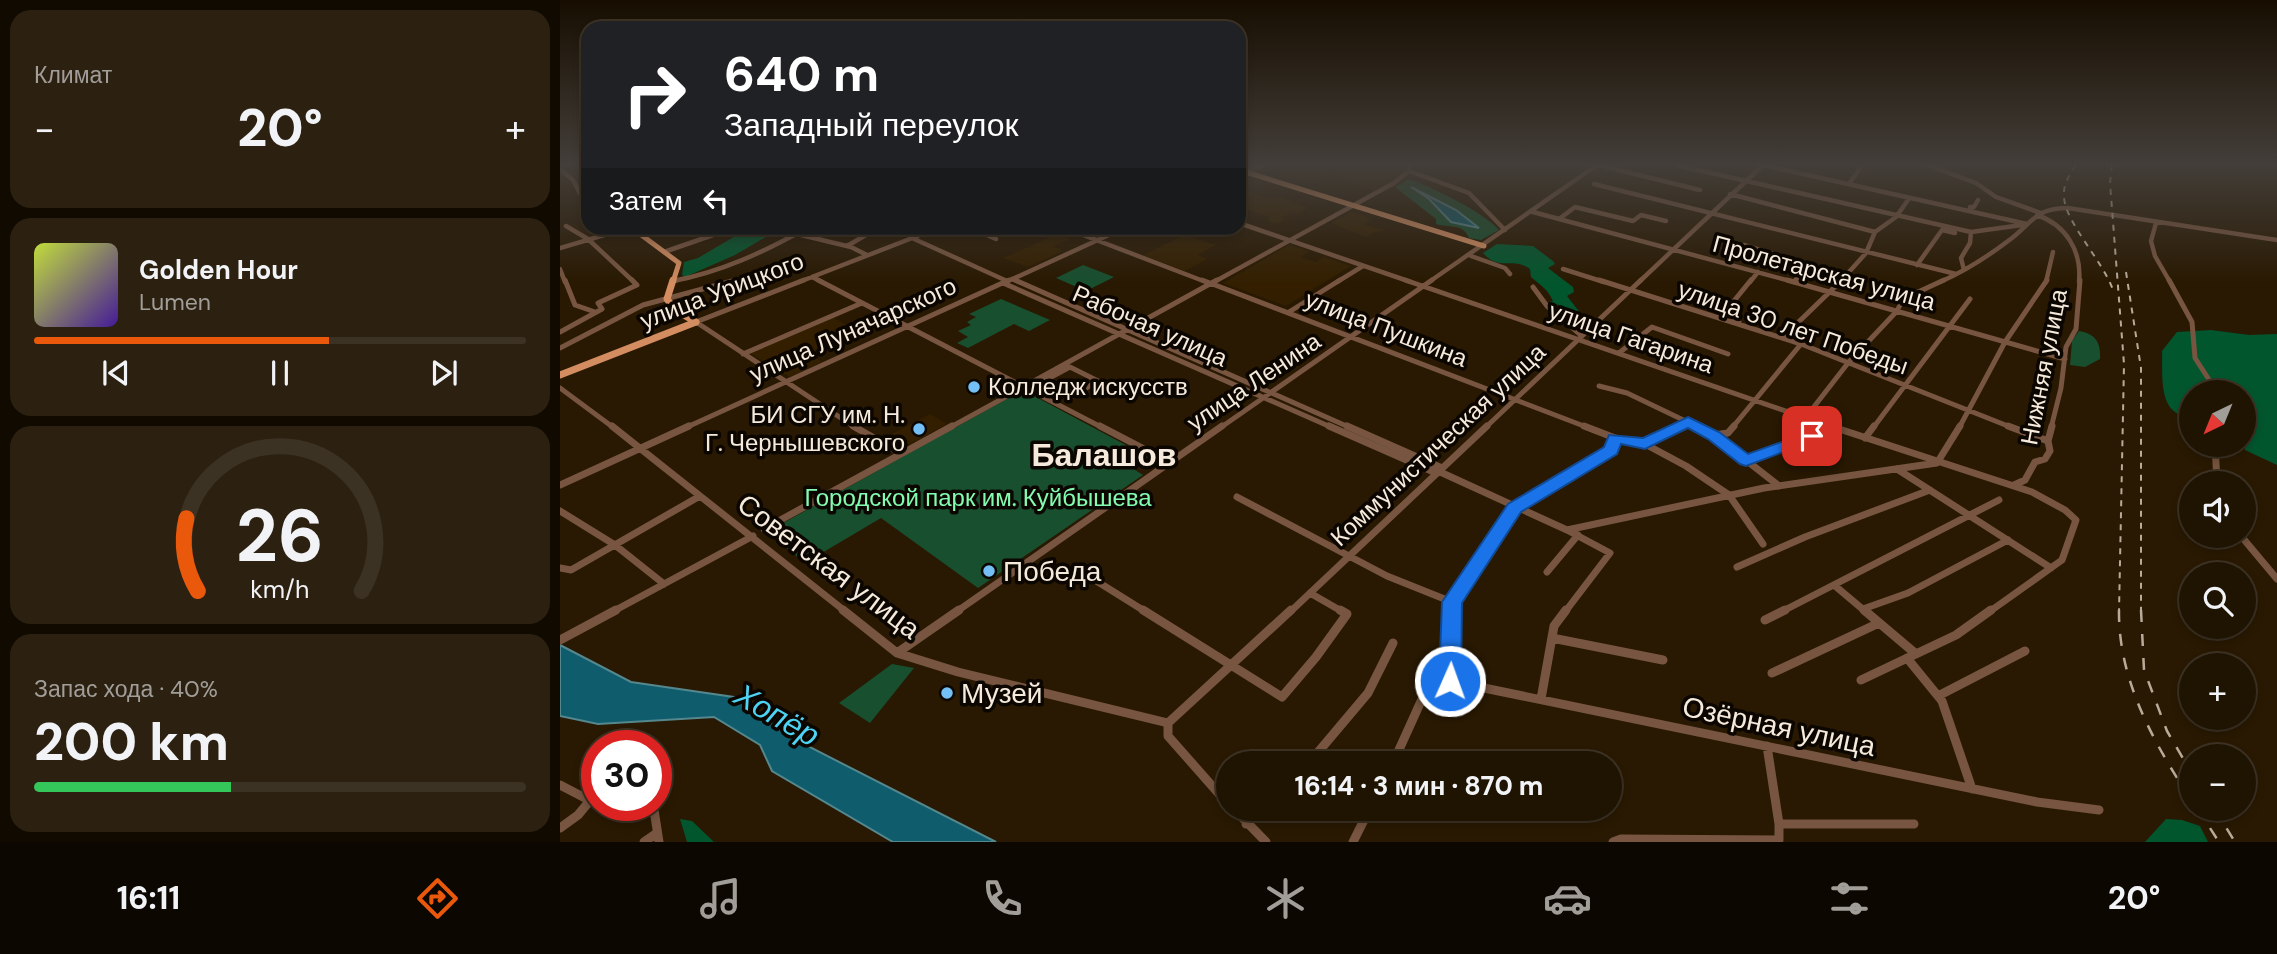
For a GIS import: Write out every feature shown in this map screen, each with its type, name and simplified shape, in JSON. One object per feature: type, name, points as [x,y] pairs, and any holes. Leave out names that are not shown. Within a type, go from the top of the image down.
[{"type":"main road","points":[[1354,205],[1484,246]]},
{"type":"main road","points":[[639,235],[679,262],[667,299],[683,316],[696,322]]},
{"type":"main road","name":"улица Урицкого","points":[[560,375],[696,322]]},
{"type":"street","points":[[1480,204],[1506,230]]},
{"type":"street","name":"улица Ленина","points":[[897,653],[1544,204]]},
{"type":"street","points":[[1676,204],[1866,253],[1961,272]]},
{"type":"street","name":"Коммунистическая улица","points":[[1168,723],[1310,593],[1720,204]]},
{"type":"street","points":[[1769,204],[1875,232]]},
{"type":"street","points":[[1851,204],[1971,232]]},
{"type":"street","points":[[1782,338],[1831,292],[1866,253],[1875,232],[1897,215],[1905,204]]},
{"type":"street","points":[[1947,204],[2027,224]]},
{"type":"street","points":[[1965,208],[1976,204]]},
{"type":"street","name":"Нижняя улица","points":[[2012,485],[2021,484],[2035,463],[2045,459],[2050,451],[2048,440],[2061,388],[2066,347],[2076,329],[2075,315],[2080,290],[2079,263],[2065,231],[2040,214],[2015,204]]},
{"type":"street","points":[[764,529],[1354,205]]},
{"type":"street","points":[[1559,219],[1576,207],[1633,221],[1641,215],[1666,221]]},
{"type":"street","points":[[1806,417],[1848,363],[1897,311],[1903,299],[1961,272],[2012,239],[2027,224],[2050,208],[2061,207],[2277,240]]},
{"type":"street","name":"Пролетарская улица","points":[[1533,212],[1831,292],[2065,359]]},
{"type":"street","points":[[2156,223],[2151,241],[2155,256],[2192,322],[2195,358],[2209,380]]},
{"type":"street","points":[[1917,265],[1942,230],[1971,232],[2027,224]]},
{"type":"street","name":"улица Гагарина","points":[[1246,225],[1937,463],[2012,485],[2068,508],[2076,520],[2062,560],[2051,568]]},
{"type":"street","points":[[566,226],[581,235]]},
{"type":"street","points":[[1961,272],[1961,258],[1970,243],[1971,232]]},
{"type":"street","points":[[560,332],[602,309],[598,303],[636,285],[581,235]]},
{"type":"street","points":[[560,248],[603,235]]},
{"type":"street","points":[[664,252],[714,235]]},
{"type":"street","points":[[673,281],[697,278],[795,235]]},
{"type":"street","points":[[801,235],[847,246],[867,255]]},
{"type":"street","points":[[847,246],[866,235]]},
{"type":"street","name":"улица Урицкого","points":[[696,322],[920,235]]},
{"type":"street","points":[[987,235],[996,239]]},
{"type":"street","name":"улица Пушкина","points":[[1084,235],[1354,336],[1615,438],[1645,444]]},
{"type":"street","name":"улица Луначарского","points":[[560,485],[1108,235]]},
{"type":"street","name":"Рабочая улица","points":[[912,238],[1121,334],[1439,471]]},
{"type":"street","points":[[1744,245],[1824,269]]},
{"type":"street","points":[[1567,530],[1729,495],[1937,463],[1969,412],[2005,342],[2049,277],[2053,252]]},
{"type":"street","points":[[1471,256],[1505,268],[1510,274]]},
{"type":"street","points":[[1794,282],[1801,273],[1803,263]]},
{"type":"street","points":[[1289,312],[1363,266]]},
{"type":"street","points":[[560,269],[575,305],[595,312]]},
{"type":"street","name":"улица 30 лет Победы","points":[[1563,269],[1801,344],[1969,412],[2048,440]]},
{"type":"street","points":[[1742,324],[1725,312],[1758,272]]},
{"type":"street","points":[[812,277],[1171,463]]},
{"type":"street","points":[[560,348],[615,321],[633,309],[744,278]]},
{"type":"street","name":"Рабочая улица","points":[[1008,281],[1129,329],[1274,393],[1439,471]]},
{"type":"street","points":[[1533,287],[1547,306],[1580,338]]},
{"type":"street","points":[[1865,438],[1970,299]]},
{"type":"street","points":[[743,354],[862,303]]},
{"type":"street","points":[[696,322],[861,432],[895,450]]},
{"type":"street","points":[[1619,353],[1651,327],[1728,354]]},
{"type":"street","points":[[1714,435],[1728,433],[1801,344]]},
{"type":"street","points":[[1070,367],[1098,381],[1069,398],[1040,383],[1070,367]]},
{"type":"street","points":[[1599,386],[1627,393],[1714,435],[1779,486]]},
{"type":"street","name":"Советская улица","points":[[560,388],[640,447],[897,653],[958,672],[1168,723]]},
{"type":"street","points":[[1645,444],[1688,422]]},
{"type":"street","points":[[1746,461],[1834,427]]},
{"type":"street","points":[[1398,751],[1422,699],[1456,695],[1450,681],[1452,602],[1514,508],[1611,450],[1615,438]]},
{"type":"street","points":[[1645,444],[1686,466],[1729,495],[1763,544]]},
{"type":"street","points":[[1861,680],[1956,635],[2051,568],[1897,469]]},
{"type":"street","points":[[1439,471],[1514,508],[1578,535],[1610,553],[1555,626],[1541,699]]},
{"type":"street","points":[[1737,567],[1805,537],[1930,490]]},
{"type":"street","points":[[560,568],[571,570],[700,496]]},
{"type":"street","points":[[1237,497],[1350,554],[1387,576],[1452,602]]},
{"type":"street","points":[[1765,620],[1999,500]]},
{"type":"street","points":[[560,511],[615,545],[664,584]]},
{"type":"street","points":[[1547,572],[1578,535]]},
{"type":"street","points":[[560,640],[753,536]]},
{"type":"street","points":[[1863,609],[1908,593],[2008,540]]},
{"type":"street","points":[[2251,548],[2277,579]]},
{"type":"street","points":[[1090,577],[1282,697],[1316,657],[1347,614],[1310,593]]},
{"type":"street","points":[[1834,585],[1879,622],[1911,656],[1938,696],[1972,789]]},
{"type":"street","points":[[1772,673],[1879,622]]},
{"type":"street","points":[[1552,638],[1663,660]]},
{"type":"street","points":[[1320,751],[1362,705],[1384,668],[1393,643]]},
{"type":"street","points":[[1938,696],[2025,651]]},
{"type":"street","name":"Озёрная улица","points":[[1450,681],[2037,803],[2099,810]]},
{"type":"street","points":[[1168,723],[1168,736],[1216,790]]},
{"type":"street","points":[[1617,841],[1779,839],[1767,746]]},
{"type":"street","points":[[560,785],[581,796]]},
{"type":"street","points":[[560,828],[581,812]]},
{"type":"street","points":[[1244,821],[1266,842]]},
{"type":"street","points":[[1247,824],[1250,821]]},
{"type":"street","points":[[1353,842],[1364,821]]},
{"type":"street","points":[[1779,824],[1914,824]]},
{"type":"street","points":[[644,842],[658,837]]},
{"type":"shaded area","points":[[1246,204],[1299,204],[1308,208],[1282,217],[1285,220],[1277,224],[1266,220],[1270,217],[1246,209]]},
{"type":"shaded area","points":[[1351,212],[1372,219],[1364,224],[1386,231],[1375,232],[1366,237],[1331,223]]},
{"type":"shaded area","points":[[1056,235],[1070,239],[1054,246],[1063,251],[1028,267],[1003,258]]},
{"type":"shaded area","points":[[1185,235],[1216,245],[1198,255],[1207,259],[1185,271],[1143,255]]},
{"type":"shaded area","points":[[1289,245],[1309,251],[1301,257],[1316,262],[1324,257],[1351,266],[1286,306],[1223,283]]},
{"type":"shaded area","points":[[832,317],[857,331],[808,353],[822,362],[790,377],[750,353]]},
{"type":"shaded area","name":"БИ СГУ им. Н. Г. Чернышевского","points":[[930,414],[947,424],[906,446],[890,435]]},
{"type":"green space","points":[[1417,204],[1462,204],[1499,230],[1481,240],[1469,238],[1459,228],[1436,224],[1436,219]]},
{"type":"green space","points":[[737,235],[769,235],[735,255],[685,277],[682,275],[684,262],[698,258]]},
{"type":"green space","points":[[1497,244],[1533,246],[1553,261],[1555,264],[1548,268],[1573,287],[1574,292],[1567,296],[1581,314],[1580,318],[1592,320],[1593,323],[1574,324],[1565,316],[1567,314],[1559,305],[1549,302],[1553,301],[1551,297],[1531,277],[1530,269],[1523,265],[1489,259],[1483,253]]},
{"type":"green space","points":[[1083,265],[1114,277],[1086,291],[1056,278]]},
{"type":"green space","points":[[1001,299],[1050,320],[1029,331],[1014,324],[968,348],[957,343],[968,337],[958,331],[971,325],[967,322],[976,317],[969,314]]},
{"type":"green space","points":[[2211,330],[2249,335],[2277,334],[2277,465],[2256,455],[2256,380],[2179,380],[2179,414],[2172,410],[2164,393],[2162,351],[2177,332]]},
{"type":"green space","points":[[2079,331],[2093,337],[2100,348],[2100,359],[2085,367],[2070,365],[2072,341]]},
{"type":"green space","name":"Городской парк им. Куйбышева","points":[[1023,390],[1148,457],[1132,468],[1143,475],[978,588],[881,518],[805,563],[767,532]]},
{"type":"green space","points":[[892,664],[914,668],[870,723],[839,703]]},
{"type":"green space","points":[[680,819],[692,821],[714,842],[687,842]]},
{"type":"green space","points":[[2166,819],[2200,826],[2208,842],[2145,842]]},
{"type":"water","points":[[1434,204],[1445,204],[1456,210],[1479,228],[1451,222]]},
{"type":"water","points":[[560,645],[631,682],[734,697],[794,739],[996,842],[893,842],[772,771],[760,745],[714,717],[598,724],[560,716]]},
{"type":"railway","points":[[2066,204],[2070,217],[2113,290]]},
{"type":"railway","points":[[2112,204],[2124,364],[2119,611]]},
{"type":"railway","points":[[2126,272],[2141,368],[2141,610]]},
{"type":"railway","points":[[2141,610],[2144,670],[2167,731],[2179,752]]},
{"type":"railway","points":[[2119,611],[2120,636],[2132,686],[2152,733],[2179,780]]},
{"type":"railway","points":[[2205,821],[2219,842]]},
{"type":"railway","points":[[2222,821],[2235,842]]},
{"type":"place","name":"Колледж искусств","points":[[974,387]]},
{"type":"place","name":"БИ СГУ им. Н. Г. Чернышевского","points":[[919,429]]},
{"type":"place","name":"Победа","points":[[989,571]]},
{"type":"place","name":"Музей","points":[[947,693]]},
{"type":"district","name":"Балашов","points":[[1104,455]]},
{"type":"route","points":[[1450,681],[1452,602],[1514,508],[1611,450],[1615,438],[1645,444],[1688,422],[1714,435],[1746,461],[1812,436]]},
{"type":"water label","name":"Хопёр","points":[[777,715]]}]
